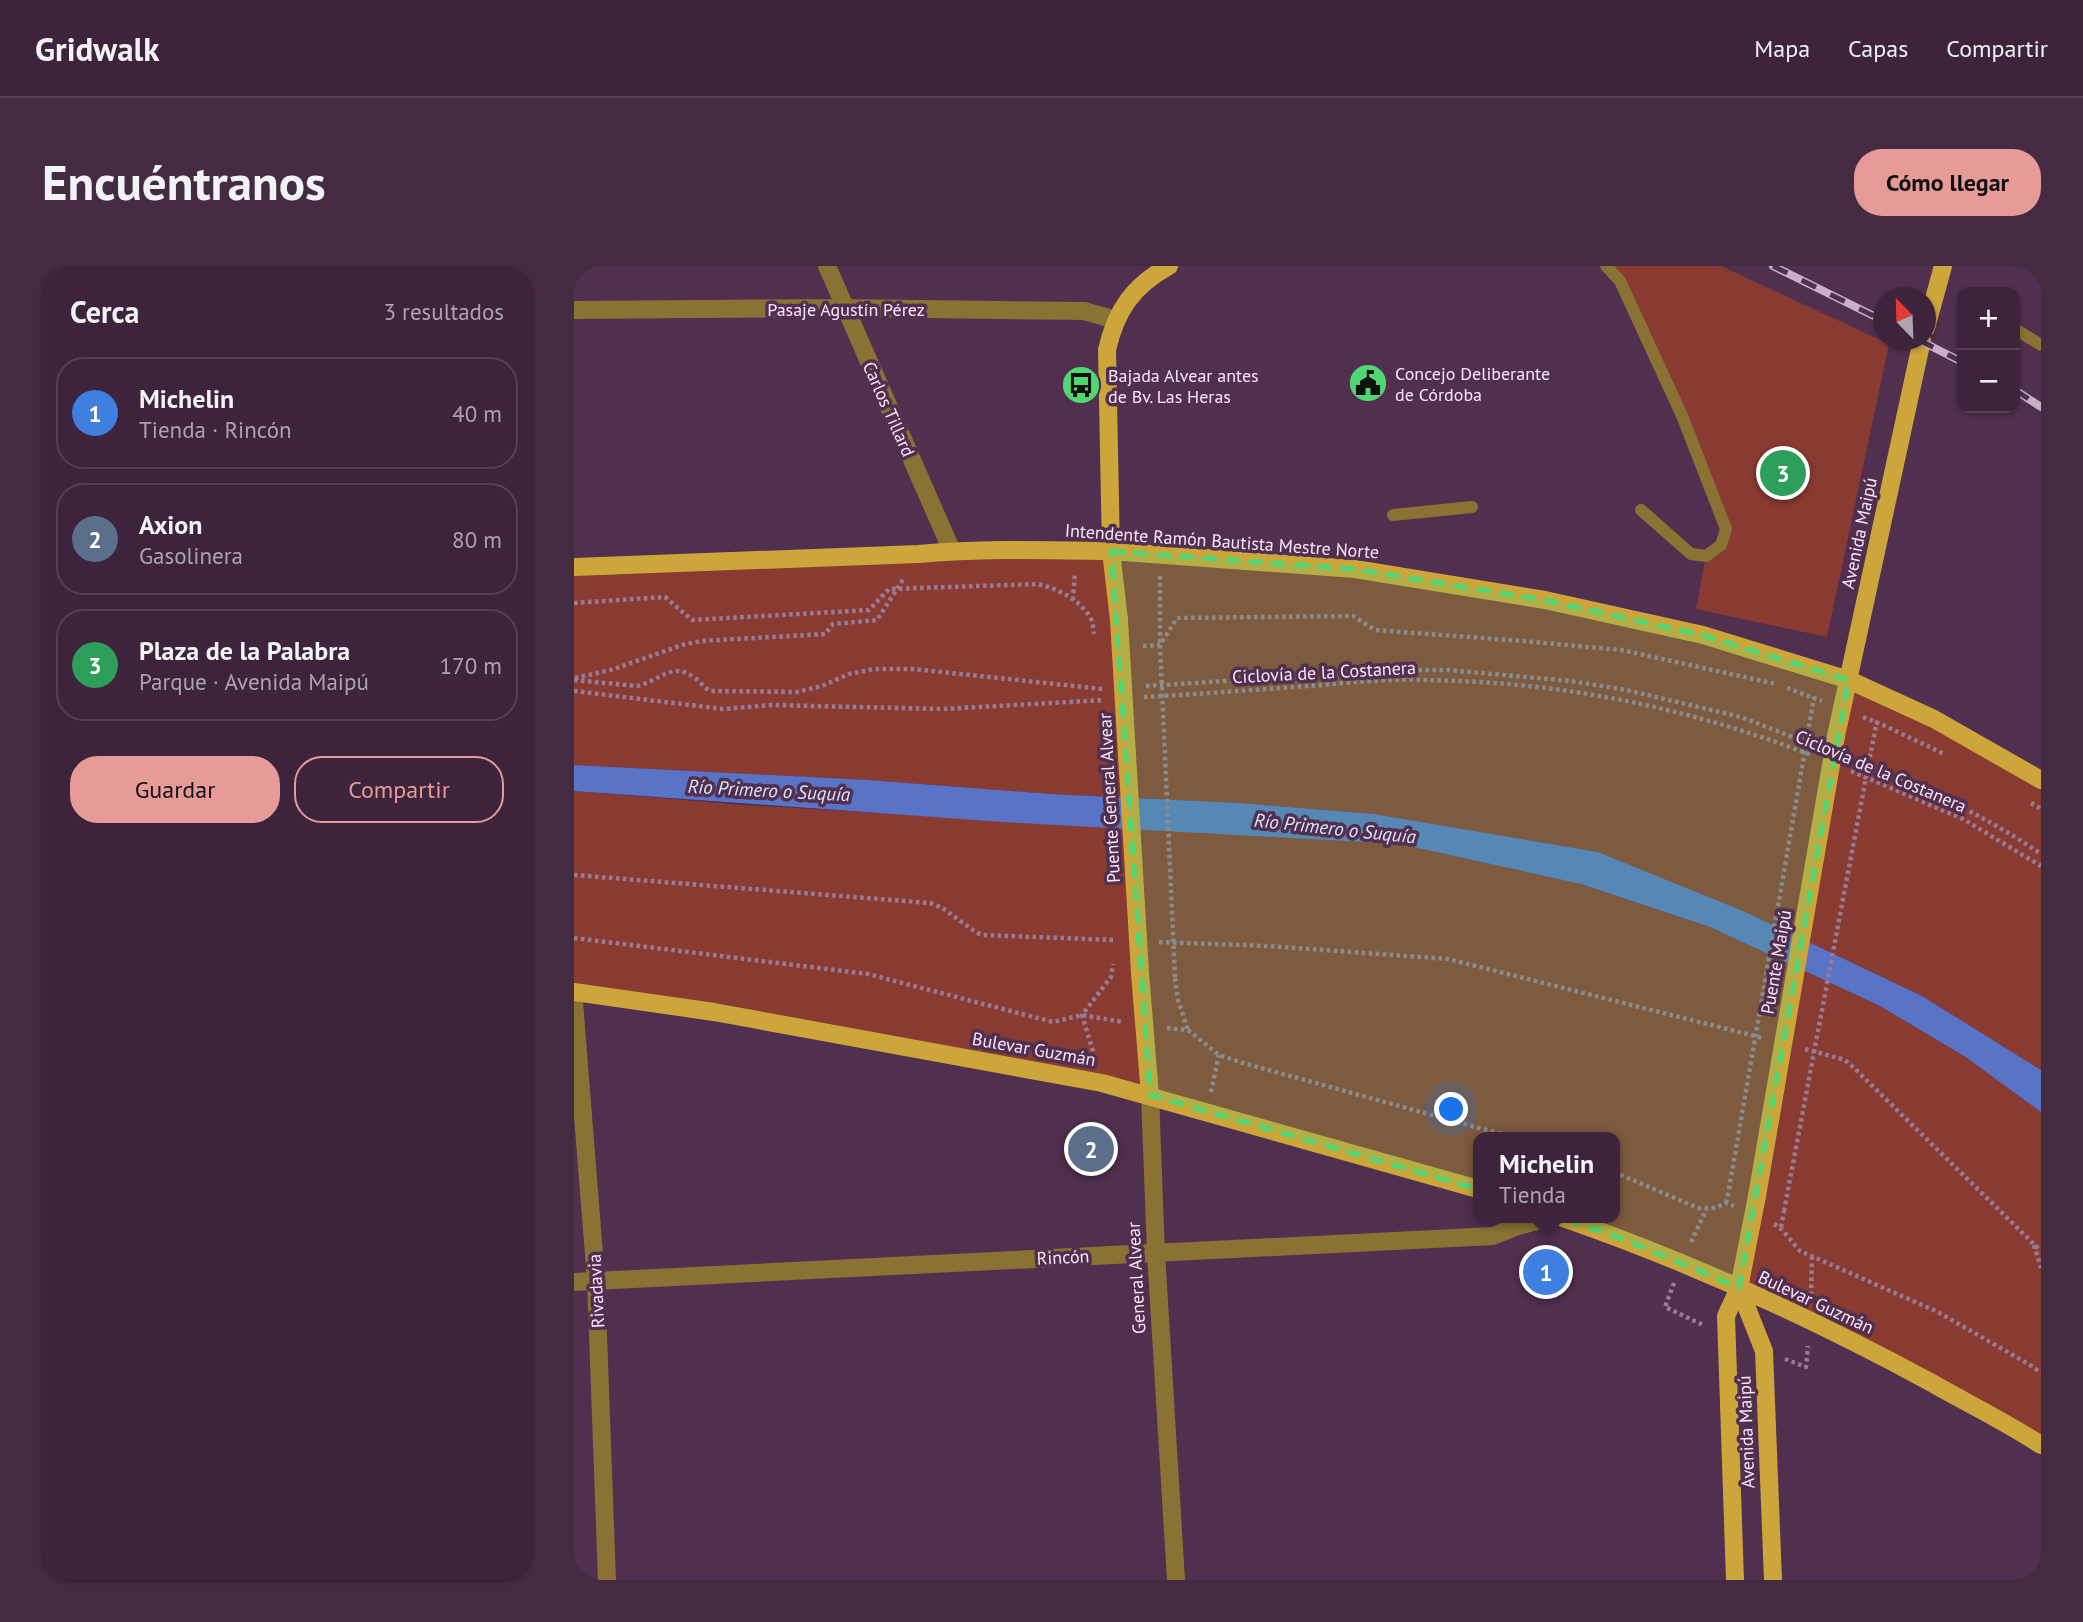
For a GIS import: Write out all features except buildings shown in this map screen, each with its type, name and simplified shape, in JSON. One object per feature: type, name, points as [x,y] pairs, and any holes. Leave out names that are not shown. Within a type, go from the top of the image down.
[{"type":"main road","points":[[1111,551],[1107,350],[1122,307],[1136,290],[1169,266]]},
{"type":"main road","points":[[1936,292],[1943,266]]},
{"type":"main road","name":"Avenida Maipú","points":[[1836,736],[1920,350]]},
{"type":"main road","name":"Intendente Ramón Bautista Mestre Norte","points":[[574,566],[952,551],[1111,551],[1355,569],[1545,600],[1703,635],[1849,680],[1884,695],[1934,719],[2041,780]]},
{"type":"main road","name":"Puente General Alvear","points":[[1111,551],[1121,646],[1140,973]]},
{"type":"main road","name":"Puente Maipú","points":[[1756,1196],[1836,736]]},
{"type":"main road","name":"General Alvear","points":[[1140,973],[1150,1095]]},
{"type":"main road","name":"Bulevar Guzmán","points":[[574,992],[714,1012],[1102,1083],[1473,1188]]},
{"type":"main road","name":"Avenida Maipú","points":[[1735,1580],[1726,1316],[1739,1288],[1756,1196]]},
{"type":"main road","name":"Bulevar Guzmán","points":[[1577,1223],[1682,1263],[1811,1320],[2041,1445]]},
{"type":"main road","name":"Avenida Maipú","points":[[1739,1288],[1764,1351],[1773,1580]]},
{"type":"street","name":"Carlos Tillard","points":[[827,266],[952,551]]},
{"type":"street","name":"Pasaje Agustín Pérez","points":[[574,310],[845,308],[1084,311],[1116,320]]},
{"type":"street","name":"Rivadavia","points":[[574,1002],[596,1280],[607,1580]]},
{"type":"street","name":"General Alvear","points":[[1150,1095],[1156,1253],[1175,1580]]},
{"type":"street","name":"Rincón","points":[[574,1282],[1493,1236],[1530,1223]]},
{"type":"lane","points":[[1606,266],[1620,281],[1683,418],[1726,529],[1721,545],[1706,556],[1691,554],[1641,510]]},
{"type":"lane","points":[[2020,332],[2041,345]]},
{"type":"lane","points":[[1393,515],[1472,507]]},
{"type":"path","points":[[574,679],[611,670],[692,643],[825,634],[833,624],[877,620],[918,554]]},
{"type":"path","points":[[1160,554],[1160,645],[1175,978],[1178,1000],[1188,1030],[1219,1055],[1494,1132]]},
{"type":"path","points":[[574,603],[665,597],[692,620],[869,610],[888,589],[1038,584],[1055,588],[1073,600],[1091,618],[1097,645],[1160,645]]},
{"type":"path","points":[[1160,645],[1177,618],[1353,616],[1376,630],[1621,650],[1778,685],[1877,722],[1953,759]]},
{"type":"path","points":[[574,679],[637,686],[647,684],[671,671],[682,670],[696,677],[710,691],[797,692],[822,686],[849,674],[914,669],[1107,690]]},
{"type":"path","points":[[1144,687],[1401,670],[1448,670],[1570,681],[1626,690],[1741,717],[1824,749]]},
{"type":"path","name":"Ciclovía de la Costanera","points":[[1140,697],[1418,680],[1555,687],[1635,701],[1734,728],[1816,757]]},
{"type":"path","points":[[574,691],[723,709],[771,705],[943,709],[1112,699]]},
{"type":"path","points":[[1781,1227],[1871,751],[1884,695]]},
{"type":"path","points":[[1726,1203],[1814,698]]},
{"type":"path","points":[[1847,758],[1888,773],[1964,808],[2041,854]]},
{"type":"path","name":"Ciclovía de la Costanera","points":[[1841,767],[1891,786],[1963,819],[2041,866]]},
{"type":"path","points":[[2031,803],[2041,809]]},
{"type":"path","points":[[574,875],[930,903],[943,907],[982,935],[1118,940]]},
{"type":"path","points":[[574,938],[869,974],[1053,1022],[1082,1015],[1144,1026],[1188,1030]]},
{"type":"path","points":[[1158,942],[1267,946],[1448,959],[1764,1038]]},
{"type":"path","points":[[1082,1015],[1111,976],[1114,964]]},
{"type":"path","points":[[1082,1015],[1102,1083]]},
{"type":"path","points":[[1804,1048],[1844,1060],[1854,1068],[2041,1251]]},
{"type":"path","points":[[1207,1114],[1219,1055]]},
{"type":"path","points":[[1620,1175],[1698,1208],[1716,1208],[1726,1203]]},
{"type":"path","points":[[1726,1203],[1781,1227],[1787,1238],[1800,1251],[1938,1312],[2041,1373]]},
{"type":"path","points":[[1682,1263],[1707,1208]]},
{"type":"path","points":[[2034,1244],[2041,1268]]},
{"type":"path","points":[[1811,1320],[1812,1257]]},
{"type":"highlighted area","points":[[1111,551],[1355,569],[1545,600],[1703,635],[1849,680],[1739,1288],[1625,1240],[1480,1190],[1150,1095]]},
{"type":"shaded area","points":[[1606,266],[1721,266],[1873,337],[1873,350],[1888,350],[1827,637],[1696,609],[1706,556],[1726,529],[1683,418]]},
{"type":"shaded area","points":[[1160,554],[1546,600],[1849,680],[2041,780],[2041,1070],[1922,996],[1743,911],[1598,852],[1374,814],[868,780],[574,765],[574,567]]},
{"type":"shaded area","points":[[574,791],[744,805],[1400,844],[1581,884],[1710,927],[1880,1006],[1964,1056],[2041,1112],[2041,1445],[1896,1364],[1574,1223],[1620,1223],[1620,1132],[1473,1132],[1473,1188],[1150,1095],[574,992]]},
{"type":"water","name":"Río Primero o Suquía","points":[[574,765],[868,780],[1374,814],[1598,852],[1743,911],[1922,996],[2041,1070],[2041,1112],[1964,1056],[1880,1006],[1710,927],[1581,884],[1400,844],[1003,822],[574,791]]},
{"type":"railway","points":[[1773,266],[1873,316]]},
{"type":"railway","points":[[1936,349],[1957,359]]},
{"type":"railway","points":[[2020,393],[2041,407]]},
{"type":"place","name":"Concejo Deliberante de Córdoba","points":[[1368,383]]},
{"type":"place","name":"Bajada Alvear antes de Bv. Las Heras","points":[[1081,385]]},
{"type":"place","name":"Plaza de la Palabra","points":[[1783,473]]},
{"type":"place","name":"Axion","points":[[1091,1149]]},
{"type":"place","name":"Michelin","points":[[1546,1272]]}]
